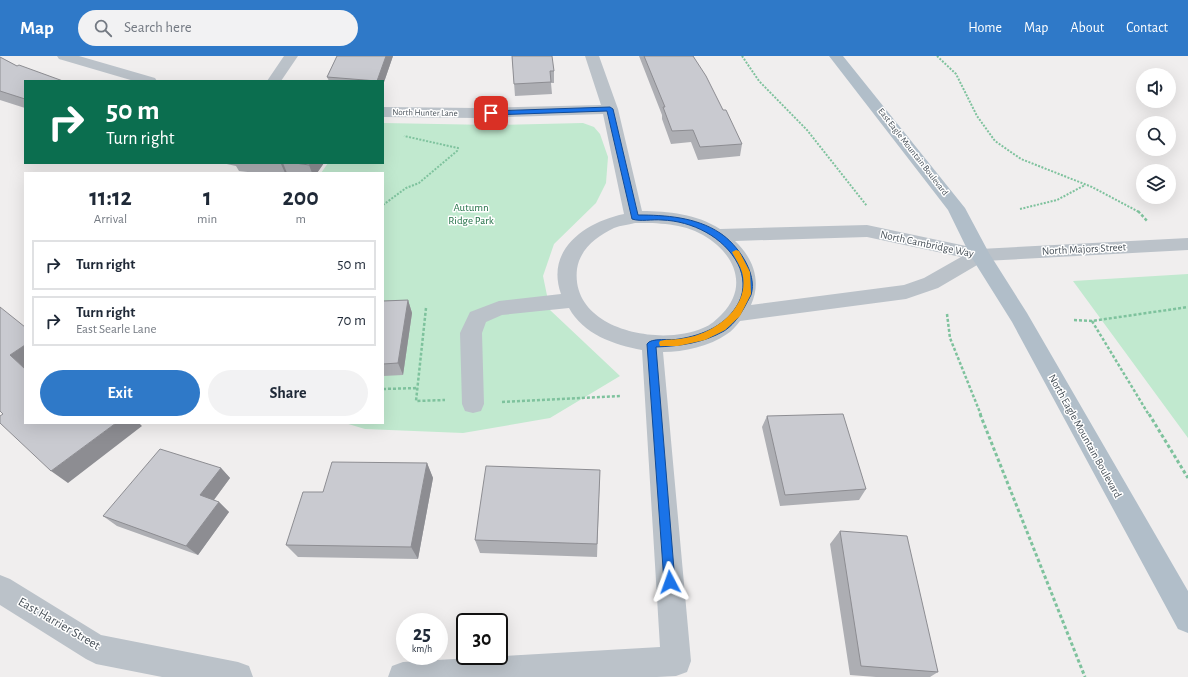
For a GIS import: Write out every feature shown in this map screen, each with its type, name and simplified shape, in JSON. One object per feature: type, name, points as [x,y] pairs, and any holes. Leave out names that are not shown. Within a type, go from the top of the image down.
[{"type":"main road","name":"East Eagle Mountain Boulevard","points":[[836,56],[914,152],[956,208],[980,255]]},
{"type":"main road","name":"North Eagle Mountain Boulevard","points":[[980,255],[1020,318],[1188,619]]},
{"type":"street","points":[[64,56],[147,80]]},
{"type":"street","points":[[275,80],[291,56]]},
{"type":"street","points":[[592,56],[610,109],[634,218]]},
{"type":"street","name":"North Hunter Lane","points":[[384,112],[476,114],[610,109]]},
{"type":"street","points":[[663,217],[692,223],[717,235],[735,252],[746,272],[747,294],[737,314],[722,328],[702,337],[678,343],[652,344],[626,339],[604,329],[582,313],[569,292],[566,271],[573,252],[588,236],[609,224],[634,218],[663,217]]},
{"type":"street","name":"North Cambridge Way","points":[[717,235],[867,231],[980,255]]},
{"type":"street","name":"North Majors Street","points":[[980,255],[1188,244]]},
{"type":"street","name":"North Cambridge Way","points":[[737,314],[906,292],[931,283],[980,255]]},
{"type":"street","points":[[473,404],[471,333],[477,317],[499,308],[574,300]]},
{"type":"street","points":[[403,677],[676,660],[652,344]]},
{"type":"street","name":"East Harrier Street","points":[[0,589],[96,649],[238,677]]},
{"type":"path","points":[[742,56],[760,81],[807,130],[867,206]]},
{"type":"path","points":[[937,56],[956,74],[977,116],[995,141],[1021,159],[1085,185],[1138,211],[1168,245]]},
{"type":"path","points":[[384,204],[406,188],[419,183],[457,151],[458,148],[401,136]]},
{"type":"path","points":[[1020,209],[1057,200],[1085,185]]},
{"type":"path","points":[[1074,320],[1092,321],[1188,307]]},
{"type":"path","points":[[947,314],[950,338],[1085,677]]},
{"type":"path","points":[[1092,321],[1188,478]]},
{"type":"path","points":[[384,389],[418,388]]},
{"type":"green space","name":"Autumn Ridge Park","points":[[384,123],[492,125],[583,123],[594,127],[600,134],[608,157],[606,183],[596,203],[554,244],[543,276],[550,310],[620,376],[550,418],[463,433],[365,429],[348,424],[384,424],[384,172],[322,172],[327,164],[384,164]]},
{"type":"green space","points":[[1188,274],[1188,438],[1073,281]]},
{"type":"building","points":[[337,56],[386,56],[377,80],[327,77]]},
{"type":"building","points":[[512,56],[552,56],[554,71],[550,71],[551,82],[514,84]]},
{"type":"building","points":[[644,56],[693,56],[706,76],[723,110],[726,110],[742,144],[700,147],[693,130],[672,131],[663,107],[665,107]]},
{"type":"building","points":[[0,57],[17,66],[19,65],[60,80],[24,80],[24,99],[0,91]]},
{"type":"building","points":[[408,300],[398,363],[384,364],[384,301]]},
{"type":"building","points":[[0,307],[24,326],[24,346],[10,355],[24,368],[24,424],[115,424],[51,471],[0,423],[0,416],[3,414],[0,411]]},
{"type":"building","points":[[843,414],[866,489],[785,495],[767,416]]},
{"type":"building","points":[[160,449],[221,468],[200,495],[219,502],[186,546],[103,516]]},
{"type":"building","points":[[332,462],[427,463],[411,547],[286,545],[303,492],[323,492]]},
{"type":"building","points":[[486,466],[600,470],[597,544],[475,540]]},
{"type":"building","points":[[840,531],[907,536],[938,672],[861,666]]},
{"type":"slow traffic","points":[[663,343],[678,343],[702,337],[722,328],[737,314],[747,294],[746,272],[736,252]]},
{"type":"route","points":[[491,113],[610,109],[634,218],[663,217],[692,223],[717,235],[735,252],[746,272],[747,294],[737,314],[722,328],[702,337],[678,343],[652,344],[670,582]]}]
